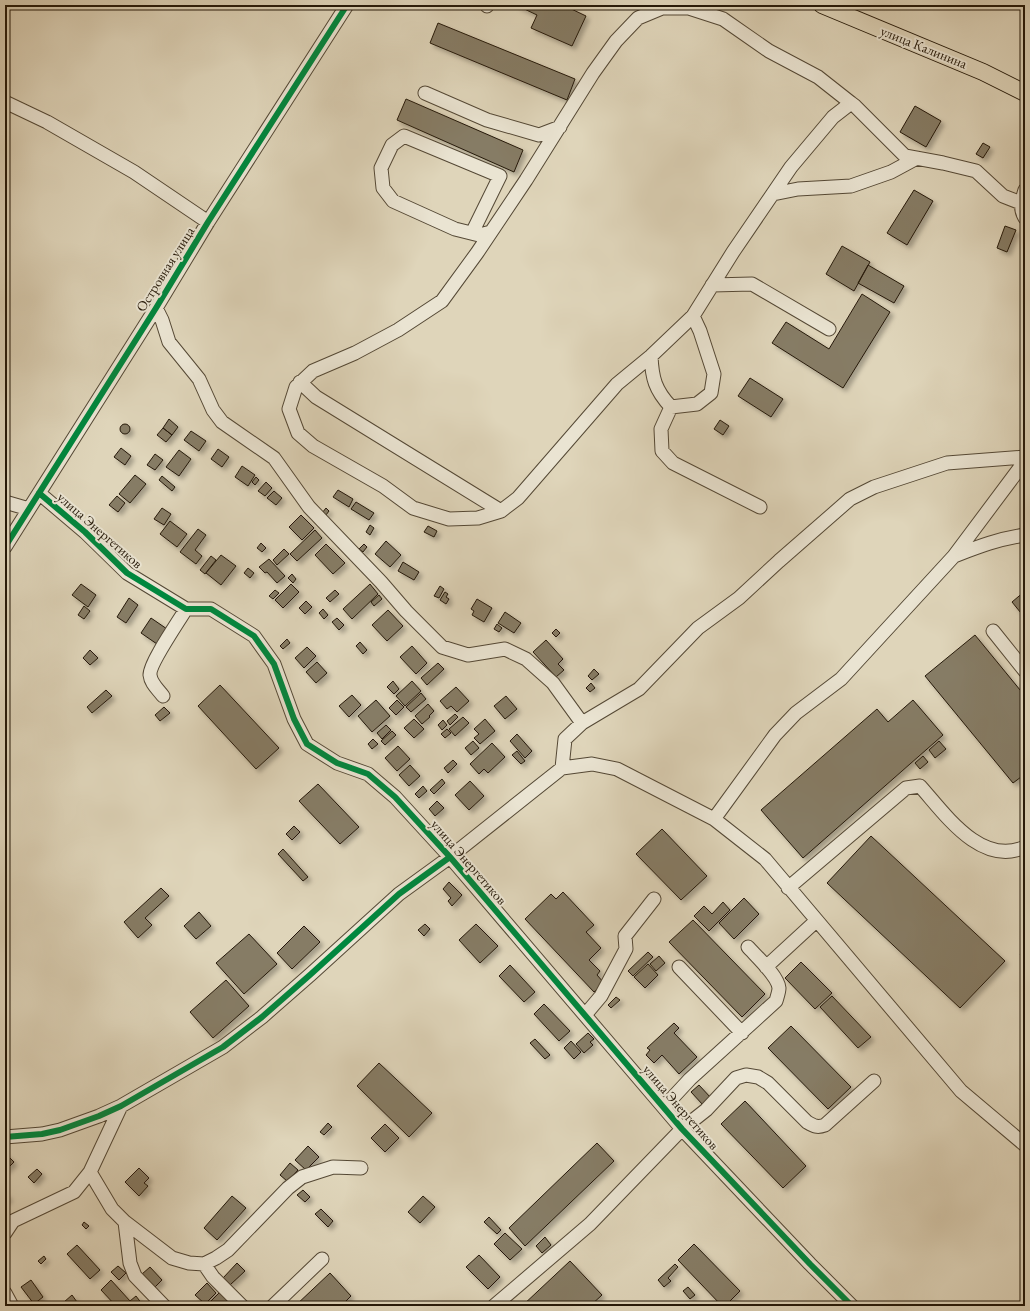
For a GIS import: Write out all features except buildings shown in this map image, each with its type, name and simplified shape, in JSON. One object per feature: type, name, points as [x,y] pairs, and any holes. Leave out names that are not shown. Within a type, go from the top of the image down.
[{"type":"main road","name":"улица Калинина","points":[[822,5],[983,72],[1025,93]]},
{"type":"street","name":"Островная улица","points":[[5,547],[156,308],[208,222],[347,5]]},
{"type":"street","points":[[852,103],[833,117],[791,167],[733,252],[693,316],[651,356],[617,384],[518,498],[501,511],[478,518],[449,519],[413,508],[382,486],[313,446],[298,433],[289,409],[296,387],[300,382],[313,371],[355,353],[398,330],[442,301],[491,232],[560,127],[593,73],[616,41],[647,9],[689,8],[724,19],[769,51],[818,77],[852,103],[905,156],[976,171],[1003,196],[1021,203]]},
{"type":"street","points":[[425,93],[487,120],[539,135],[560,127]]},
{"type":"street","points":[[5,102],[47,122],[134,172],[208,222]]},
{"type":"street","points":[[472,233],[500,176],[404,136],[392,145],[381,168],[383,188],[393,201],[456,229],[479,235],[491,232]]},
{"type":"street","points":[[773,194],[798,189],[851,186],[891,172],[917,158]]},
{"type":"street","points":[[1025,190],[1021,203],[1021,209],[1025,218]]},
{"type":"street","points":[[712,285],[752,284],[829,329]]},
{"type":"street","points":[[156,308],[162,320],[169,342],[199,379],[213,410],[222,422],[274,458],[309,507],[381,582],[406,611],[442,647],[468,655],[505,649],[526,659],[553,683],[582,723]]},
{"type":"street","points":[[671,407],[697,404],[711,393],[714,374],[700,331],[693,316]]},
{"type":"street","points":[[651,356],[652,374],[662,397],[671,407]]},
{"type":"street","points":[[300,382],[316,398],[501,511]]},
{"type":"street","points":[[671,407],[661,429],[662,451],[673,463],[760,507]]},
{"type":"street","points":[[562,768],[565,739],[582,723],[639,689],[698,628],[739,598],[779,561],[850,500],[874,487],[948,463],[1025,457]]},
{"type":"street","points":[[714,819],[775,735],[796,713],[841,679],[954,556],[1025,461]]},
{"type":"street","name":"улица Энергетиков","points":[[39,493],[85,532],[128,573],[186,609],[211,609],[254,636],[274,664],[294,719],[307,744],[337,763],[368,774],[395,797],[450,857],[682,1129],[852,1306]]},
{"type":"street","points":[[5,502],[29,509]]},
{"type":"street","points":[[954,556],[1001,539],[1025,535]]},
{"type":"street","points":[[163,696],[152,683],[150,673],[153,663],[186,609]]},
{"type":"street","points":[[993,631],[1025,671]]},
{"type":"street","points":[[5,1137],[42,1134],[77,1125],[121,1106],[171,1078],[228,1043],[262,1017],[399,894],[450,857],[562,768],[592,764],[617,769],[714,819],[765,859],[961,1091],[1025,1145]]},
{"type":"street","points":[[788,888],[906,788],[920,786],[958,829],[978,843],[990,849],[1006,852],[1025,847]]},
{"type":"street","points":[[585,1015],[601,996],[626,950],[625,936],[654,899]]},
{"type":"street","points":[[766,967],[816,921]]},
{"type":"street","points":[[664,1107],[690,1079],[776,1001],[779,988],[778,982],[748,947]]},
{"type":"street","points":[[679,967],[742,1033]]},
{"type":"street","points":[[494,1306],[590,1224],[682,1129],[706,1110],[736,1078],[746,1075],[758,1077],[768,1083],[807,1122],[813,1126],[819,1127],[825,1125],[874,1081]]},
{"type":"street","points":[[5,1233],[13,1221],[74,1192],[90,1172],[121,1106]]},
{"type":"street","points":[[90,1172],[112,1209],[125,1222],[172,1258],[189,1263],[204,1264],[228,1250],[288,1188],[302,1177],[333,1167],[361,1168]]},
{"type":"street","points":[[125,1222],[130,1263],[135,1276],[164,1306]]},
{"type":"street","points":[[273,1306],[322,1259]]},
{"type":"street","points":[[204,1264],[213,1277],[242,1306]]},
{"type":"street","points":[[5,1293],[12,1306]]},
{"type":"cycle path","points":[[5,547],[156,308],[208,222],[347,5]]},
{"type":"cycle path","points":[[39,493],[85,532],[127,573],[186,609],[211,609],[254,636],[274,664],[294,719],[307,744],[337,763],[368,774],[395,797],[450,857],[682,1129],[852,1306]]},
{"type":"cycle path","points":[[5,1137],[42,1134],[60,1130],[99,1116],[121,1106],[223,1047],[262,1017],[399,894],[450,857]]}]
